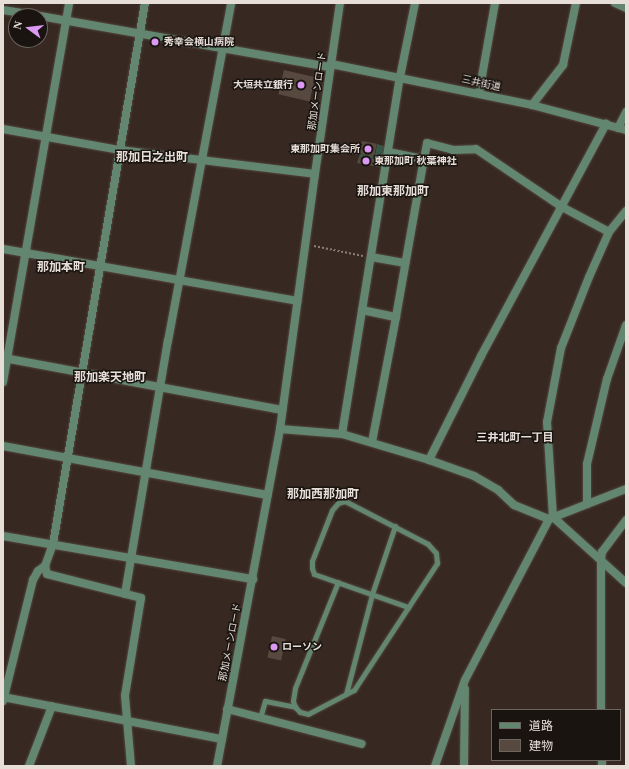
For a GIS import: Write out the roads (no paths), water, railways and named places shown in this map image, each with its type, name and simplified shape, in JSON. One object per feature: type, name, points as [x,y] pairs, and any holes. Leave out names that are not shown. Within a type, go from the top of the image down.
[{"type":"street","points":[[3,382],[5,358],[26,253],[69,3]]},
{"type":"street","points":[[131,766],[125,696],[142,598],[47,574],[45,566],[53,544],[145,3]]},
{"type":"street","points":[[125,594],[145,472],[231,3]]},
{"type":"street","name":"那加メーンロード","points":[[217,766],[280,429],[314,174],[340,3]]},
{"type":"street","points":[[342,434],[400,77],[415,3]]},
{"type":"street","points":[[479,93],[495,3]]},
{"type":"street","points":[[532,104],[563,65],[576,3]]},
{"type":"street","points":[[615,3],[626,8]]},
{"type":"street","name":"三井街道","points":[[48,18],[400,77],[532,104],[622,129]]},
{"type":"street","points":[[622,129],[626,112]]},
{"type":"street","points":[[430,460],[481,356],[606,124]]},
{"type":"street","points":[[3,129],[120,150],[314,174]]},
{"type":"street","points":[[372,442],[427,143],[453,150],[476,149],[562,207],[609,232]]},
{"type":"street","points":[[388,152],[424,159]]},
{"type":"street","points":[[435,766],[465,680],[551,518],[547,422],[559,355],[589,277],[609,232],[626,211]]},
{"type":"street","points":[[3,249],[297,301]]},
{"type":"street","points":[[371,257],[405,263]]},
{"type":"street","points":[[362,310],[396,317]]},
{"type":"street","points":[[587,504],[588,464],[607,379],[626,325]]},
{"type":"street","points":[[5,358],[282,410]]},
{"type":"street","points":[[280,429],[342,434],[430,460],[474,476],[498,490],[514,505],[551,518],[626,583]]},
{"type":"street","points":[[3,446],[268,495]]},
{"type":"street","points":[[551,518],[626,489]]},
{"type":"street","points":[[601,709],[602,552],[626,520]]},
{"type":"street","points":[[3,536],[253,579]]},
{"type":"street","points":[[45,566],[38,571],[33,580],[3,698],[128,720],[222,739]]},
{"type":"street","points":[[464,766],[465,680]]},
{"type":"street","points":[[29,766],[52,706]]},
{"type":"street","points":[[227,709],[362,744]]},
{"type":"lane","points":[[260,718],[265,701],[295,707],[300,712],[308,714],[354,690],[437,563],[436,553],[428,544],[345,502],[338,503],[332,510],[312,561],[314,574],[408,607]]},
{"type":"lane","points":[[346,694],[372,594],[395,526]]},
{"type":"lane","points":[[295,707],[294,701],[296,688],[338,582]]},
{"type":"place","name":"秀幸会横山病院","points":[[155,42]]},
{"type":"place","name":"大垣共立銀行","points":[[301,85]]},
{"type":"place","name":"東那加町集会所","points":[[368,149]]},
{"type":"place","name":"東那加町 秋葉神社","points":[[366,161]]},
{"type":"place","name":"ローソン","points":[[274,647]]},
{"type":"district","name":"那加日之出町","points":[[152,158]]},
{"type":"district","name":"那加東那加町","points":[[393,192]]},
{"type":"district","name":"那加本町","points":[[61,268]]},
{"type":"district","name":"那加楽天地町","points":[[110,378]]},
{"type":"district","name":"三井北町一丁目","points":[[515,437]]},
{"type":"district","name":"那加西那加町","points":[[323,495]]}]
